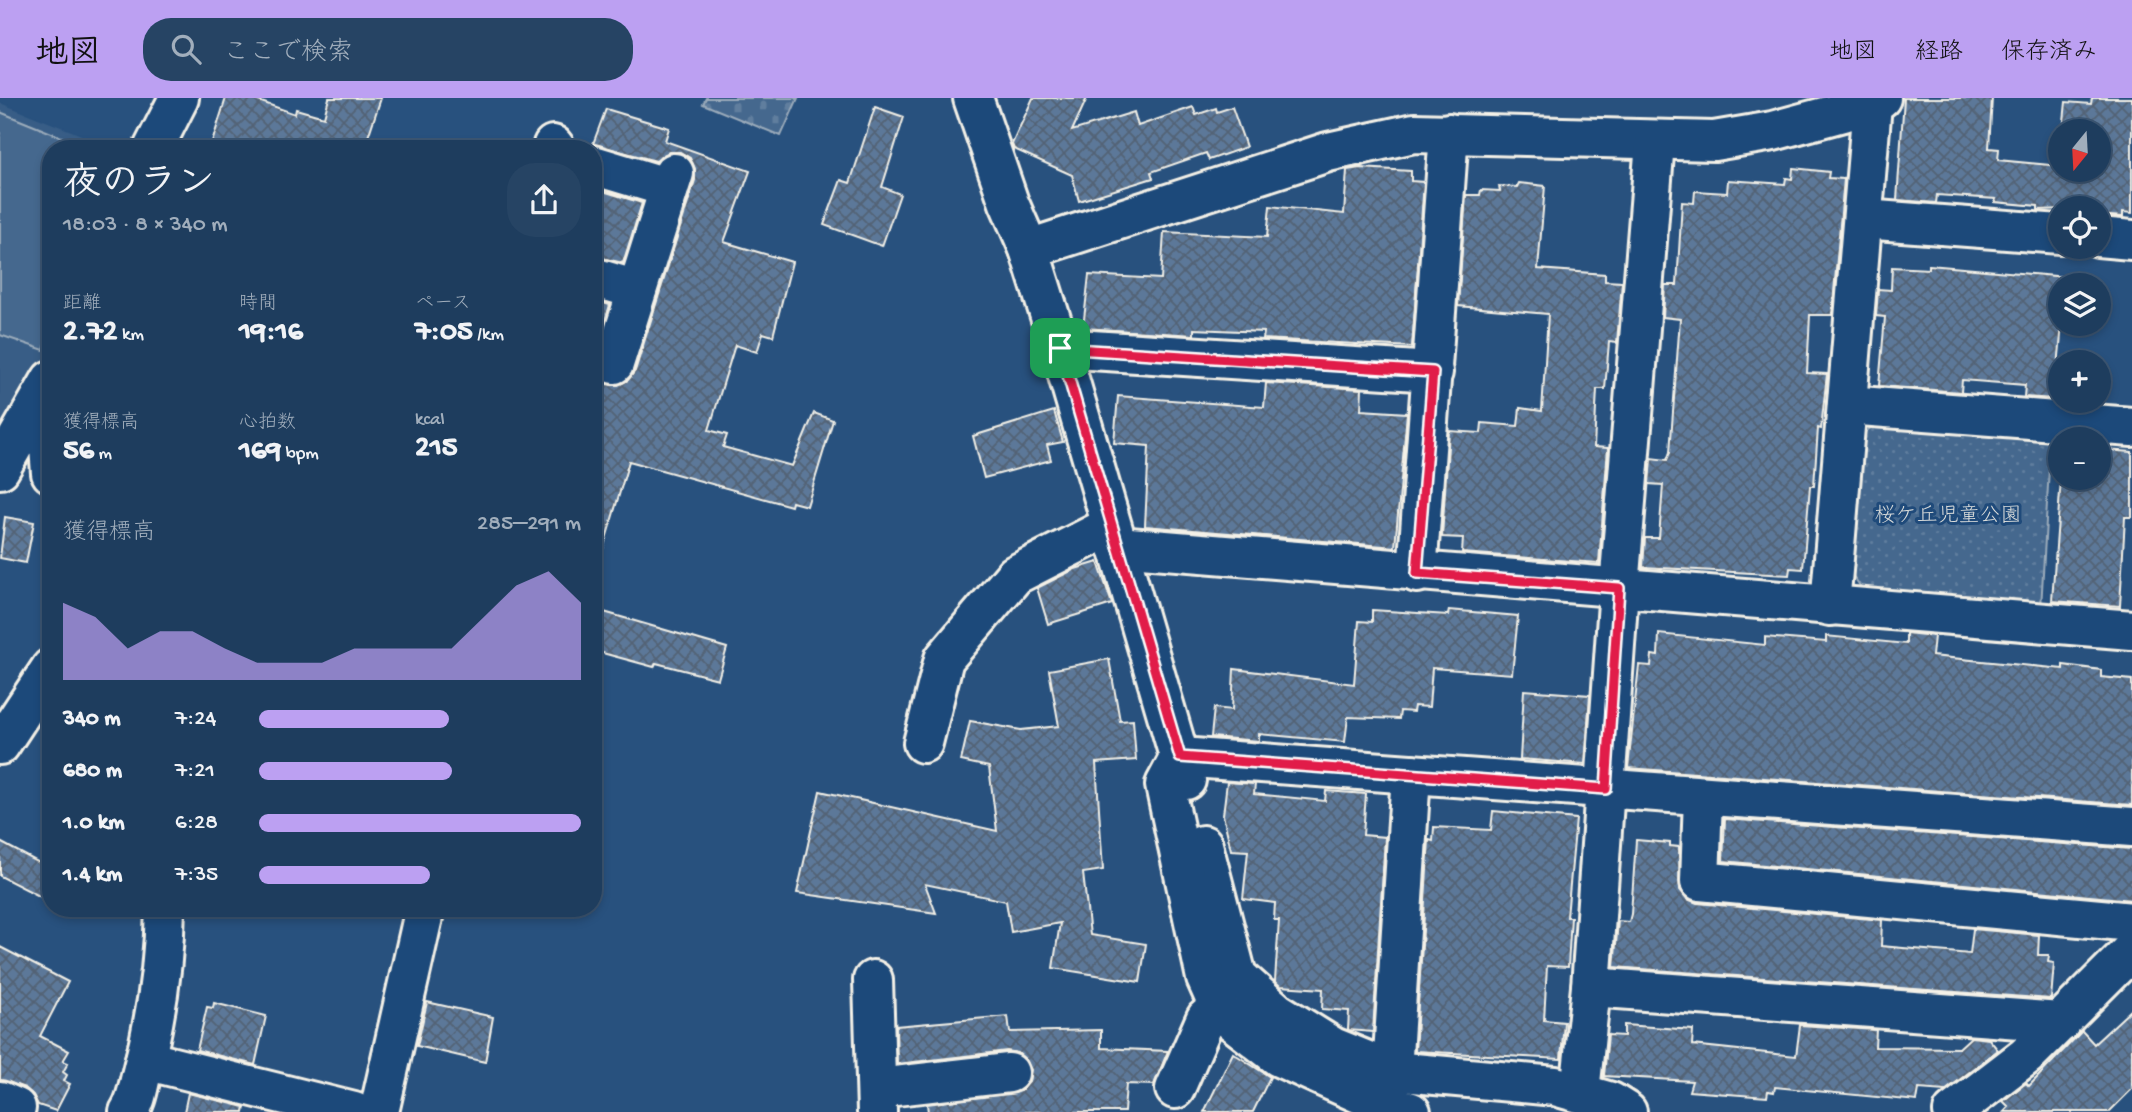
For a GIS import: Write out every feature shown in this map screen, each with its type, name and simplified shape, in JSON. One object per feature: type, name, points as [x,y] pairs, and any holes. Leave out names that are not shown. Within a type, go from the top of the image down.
[{"type":"street","points":[[159,140],[179,98]]},
{"type":"street","points":[[973,98],[1009,203],[1029,250],[1060,348],[1180,757],[1237,976],[1277,1012],[1332,1047],[1392,1071],[1555,1086],[1611,1102],[1627,1112]]},
{"type":"street","points":[[1029,250],[1328,152],[1415,133],[1656,142],[1714,141],[1773,131],[1876,101],[1863,219],[1830,606]]},
{"type":"street","points":[[1417,573],[1449,133]]},
{"type":"street","points":[[1580,1092],[1591,987],[1619,588],[1656,142]]},
{"type":"street","points":[[602,167],[672,181],[614,364],[602,361]]},
{"type":"street","points":[[1863,219],[2048,233]]},
{"type":"street","points":[[2111,238],[2132,240]]},
{"type":"street","points":[[602,280],[637,290]]},
{"type":"street","points":[[1060,348],[1433,372]]},
{"type":"street","points":[[0,469],[23,423],[42,396]]},
{"type":"street","points":[[1847,405],[2132,427]]},
{"type":"street","points":[[923,743],[944,659],[1016,575],[1114,536],[1417,573],[2132,631]]},
{"type":"street","points":[[0,745],[42,682]]},
{"type":"street","points":[[1180,757],[2132,827]]},
{"type":"street","points":[[1180,757],[1165,785],[1206,978],[1219,1009],[1279,1057],[1376,1101],[1411,1112]]},
{"type":"street","points":[[1392,1071],[1411,774]]},
{"type":"street","points":[[1703,797],[1700,881],[2132,922]]},
{"type":"street","points":[[129,1112],[145,1060],[164,962],[165,917]]},
{"type":"street","points":[[379,1112],[423,917]]},
{"type":"street","points":[[1953,1112],[2026,1056],[2132,950]]},
{"type":"street","points":[[873,980],[878,1100],[1009,1073]]},
{"type":"street","points":[[1591,987],[2061,1022]]},
{"type":"street","points":[[1175,1089],[1206,1018],[1219,1009]]},
{"type":"street","points":[[145,1060],[354,1112]]},
{"type":"shaded area","points":[[0,103],[94,140],[42,140],[42,367],[0,458]]},
{"type":"green space","points":[[706,98],[798,98],[781,136],[703,104]]},
{"type":"green space","points":[[0,112],[69,140],[42,140],[42,349],[0,335]]},
{"type":"green space","name":"桜ケ丘児童公園","points":[[1878,423],[2048,433],[2048,486],[2041,608],[1866,594],[1853,576],[1865,432]]},
{"type":"building","points":[[226,98],[250,98],[295,114],[296,109],[324,117],[329,98],[381,98],[367,140],[213,140]]},
{"type":"building","points":[[1033,98],[1087,98],[1072,131],[1134,112],[1138,126],[1193,107],[1196,115],[1216,108],[1217,112],[1232,107],[1246,147],[1209,160],[1206,153],[1151,172],[1153,178],[1079,201],[1072,175],[1014,149],[1012,144]]},
{"type":"building","points":[[1904,98],[1992,98],[1989,148],[1999,149],[1998,160],[2048,165],[2048,182],[2111,182],[2111,119],[2064,119],[2066,102],[2091,104],[2092,98],[2132,98],[2132,213],[2123,212],[2123,217],[2111,216],[2111,196],[2048,196],[2048,210],[2038,210],[2038,206],[1995,202],[1996,199],[1937,195],[1936,203],[1897,200]]},
{"type":"building","points":[[875,107],[904,117],[882,187],[900,194],[882,246],[824,225],[841,180],[850,183]]},
{"type":"building","points":[[606,109],[669,128],[665,141],[750,171],[724,242],[792,262],[773,336],[763,333],[757,352],[735,345],[709,430],[727,435],[723,447],[792,466],[814,413],[833,420],[807,506],[792,502],[791,506],[629,461],[602,553],[602,382],[618,385],[628,380],[635,371],[695,180],[695,169],[690,158],[680,152],[669,152],[656,161],[602,146],[602,140],[594,140]]},
{"type":"building","points":[[1360,168],[1411,171],[1411,181],[1424,182],[1412,347],[1263,339],[1264,332],[1194,329],[1194,335],[1083,328],[1089,275],[1161,279],[1164,232],[1267,237],[1270,206],[1344,214],[1347,170]]},
{"type":"building","points":[[1793,168],[1829,172],[1828,178],[1844,179],[1832,315],[1810,315],[1807,373],[1827,374],[1821,429],[1818,428],[1814,486],[1810,486],[1803,569],[1790,568],[1789,575],[1643,567],[1645,538],[1659,538],[1663,485],[1649,484],[1651,458],[1667,460],[1670,452],[1680,319],[1663,317],[1665,285],[1677,285],[1682,202],[1694,203],[1695,191],[1727,193],[1728,180],[1785,184],[1786,178],[1792,179]]},
{"type":"building","points":[[1519,183],[1545,186],[1538,269],[1605,274],[1605,281],[1622,282],[1617,343],[1609,342],[1605,389],[1597,389],[1594,447],[1608,448],[1599,563],[1462,553],[1463,538],[1442,537],[1449,431],[1481,433],[1482,423],[1518,426],[1520,408],[1542,411],[1548,314],[1458,306],[1466,195],[1480,195],[1481,190],[1500,191],[1499,186],[1517,187]]},
{"type":"building","points":[[602,191],[642,203],[623,263],[602,258]]},
{"type":"building","points":[[1929,265],[2048,275],[2048,336],[2061,336],[2060,350],[2048,350],[2048,399],[2024,397],[2025,385],[1962,380],[1961,392],[1879,386],[1885,317],[1876,316],[1878,289],[1891,290],[1892,267],[1929,269]]},
{"type":"building","points":[[602,303],[610,305],[602,331]]},
{"type":"building","points":[[1266,383],[1362,389],[1361,410],[1407,413],[1395,547],[1145,526],[1149,446],[1114,443],[1118,396],[1264,407]]},
{"type":"building","points":[[1054,411],[1063,442],[1047,445],[1051,460],[984,478],[973,436]]},
{"type":"building","points":[[2111,450],[2132,452],[2132,517],[2125,517],[2120,606],[2052,601],[2060,490],[2111,490]]},
{"type":"building","points":[[5,517],[34,522],[26,563],[0,558]]},
{"type":"building","points":[[1098,562],[1112,604],[1048,624],[1037,588],[1075,569]]},
{"type":"building","points":[[1372,610],[1448,615],[1449,610],[1518,616],[1512,674],[1432,668],[1429,707],[1414,706],[1413,712],[1400,711],[1399,719],[1348,717],[1345,742],[1259,734],[1259,741],[1211,737],[1214,708],[1232,710],[1234,669],[1354,684],[1359,621],[1372,622]]},
{"type":"building","points":[[604,612],[727,648],[718,679],[656,663],[654,667],[602,653]]},
{"type":"building","points":[[1906,633],[1934,636],[1932,656],[2063,669],[2063,665],[2101,670],[2101,677],[2132,680],[2132,805],[1628,768],[1639,665],[1651,666],[1652,655],[1658,656],[1659,634],[1765,645],[1765,637],[1826,642],[1826,636],[1906,644]]},
{"type":"building","points":[[1109,659],[1120,721],[1133,720],[1136,760],[1096,763],[1103,870],[1083,873],[1090,935],[1146,944],[1140,982],[1053,968],[1060,923],[1011,932],[1006,901],[925,884],[936,913],[797,893],[820,791],[997,831],[989,767],[961,761],[970,721],[1021,730],[1059,726],[1049,670]]},
{"type":"building","points":[[1524,690],[1590,695],[1585,764],[1520,759]]},
{"type":"building","points":[[1227,782],[1255,784],[1254,794],[1325,801],[1326,791],[1366,794],[1363,835],[1385,837],[1373,1032],[1348,1030],[1349,1011],[1322,1009],[1323,989],[1280,986],[1275,981],[1279,920],[1274,920],[1275,903],[1243,899],[1248,851],[1231,850],[1223,815]]},
{"type":"building","points":[[1493,811],[1576,819],[1567,917],[1571,917],[1568,967],[1547,966],[1544,1020],[1564,1022],[1561,1059],[1415,1051],[1429,840],[1433,841],[1434,827],[1491,830]]},
{"type":"building","points":[[1725,819],[2132,849],[2132,900],[1723,861]]},
{"type":"building","points":[[1636,840],[1670,843],[1670,846],[1679,847],[1680,890],[1687,899],[1697,903],[1882,920],[1881,946],[1970,954],[1973,929],[2039,935],[2038,955],[2049,955],[2048,962],[2054,963],[2051,999],[1614,967],[1618,921],[1629,922],[1631,914]]},
{"type":"building","points":[[0,842],[42,864],[42,897],[0,876]]},
{"type":"building","points":[[0,947],[68,982],[40,1036],[69,1051],[63,1061],[68,1063],[63,1072],[67,1075],[64,1081],[70,1084],[56,1111],[38,1105],[33,1095],[25,1088],[0,1080]]},
{"type":"building","points":[[427,1002],[493,1017],[485,1062],[417,1046]]},
{"type":"building","points":[[214,1003],[266,1016],[255,1065],[197,1050],[207,1007],[213,1008]]},
{"type":"building","points":[[2132,1009],[2132,1089],[2109,1112],[2004,1112],[2009,1107],[2003,1101],[2026,1083],[2029,1086],[2082,1031],[2094,1044]]},
{"type":"building","points":[[1008,1016],[1010,1032],[1101,1030],[1101,1048],[1168,1051],[1154,1085],[1126,1084],[1124,1112],[928,1112],[927,1104],[1021,1091],[1029,1082],[1031,1070],[1027,1061],[1018,1053],[1007,1051],[897,1064],[896,1026]]},
{"type":"building","points":[[1624,1025],[1693,1030],[1692,1045],[1796,1056],[1800,1025],[1876,1030],[1875,1047],[1959,1048],[1971,1037],[1989,1039],[1998,1050],[1945,1091],[1919,1089],[1917,1101],[1775,1087],[1774,1092],[1768,1091],[1767,1097],[1689,1091],[1692,1081],[1604,1076],[1608,1035],[1624,1036]]},
{"type":"building","points":[[1233,1053],[1270,1077],[1253,1112],[1204,1112]]},
{"type":"building","points":[[188,1093],[245,1107],[244,1112],[184,1112]]},
{"type":"route","points":[[1060,348],[1433,372],[1417,573],[1619,588],[1606,789],[1180,757],[1060,348]]}]
